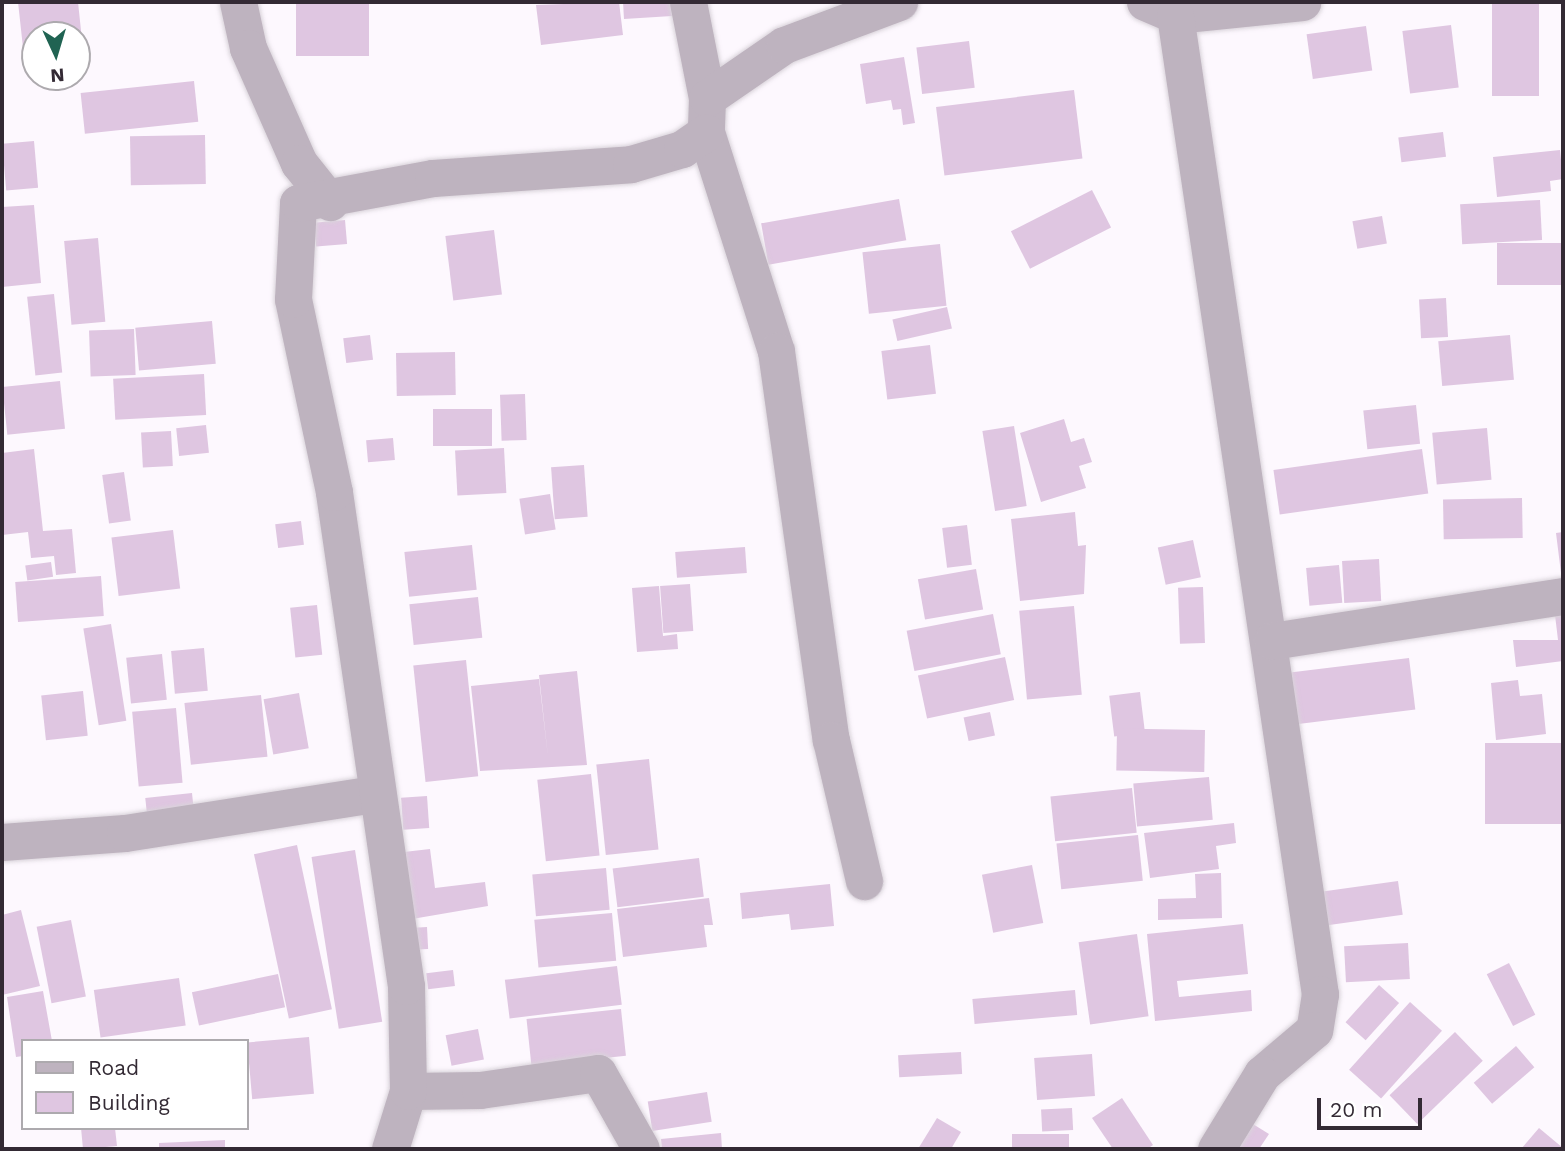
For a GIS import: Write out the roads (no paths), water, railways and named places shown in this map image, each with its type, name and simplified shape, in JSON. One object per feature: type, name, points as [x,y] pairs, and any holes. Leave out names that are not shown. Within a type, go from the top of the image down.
[{"type":"street","points":[[237,2],[248,48],[299,163],[330,202]]},
{"type":"street","points":[[688,2],[707,115],[776,351],[831,740],[864,881]]},
{"type":"street","points":[[390,1149],[408,1091],[406,986],[374,794],[334,492],[293,299],[298,202],[330,202],[365,188],[433,178],[631,164],[682,149],[707,115],[784,46],[899,2]]},
{"type":"street","points":[[1216,1149],[1262,1074],[1314,1030],[1320,993],[1272,641],[1153,5],[1302,2]]},
{"type":"street","points":[[1272,641],[1563,596]]},
{"type":"street","points":[[2,842],[125,833],[374,794]]},
{"type":"street","points":[[408,1091],[480,1090],[598,1073],[641,1149]]}]
